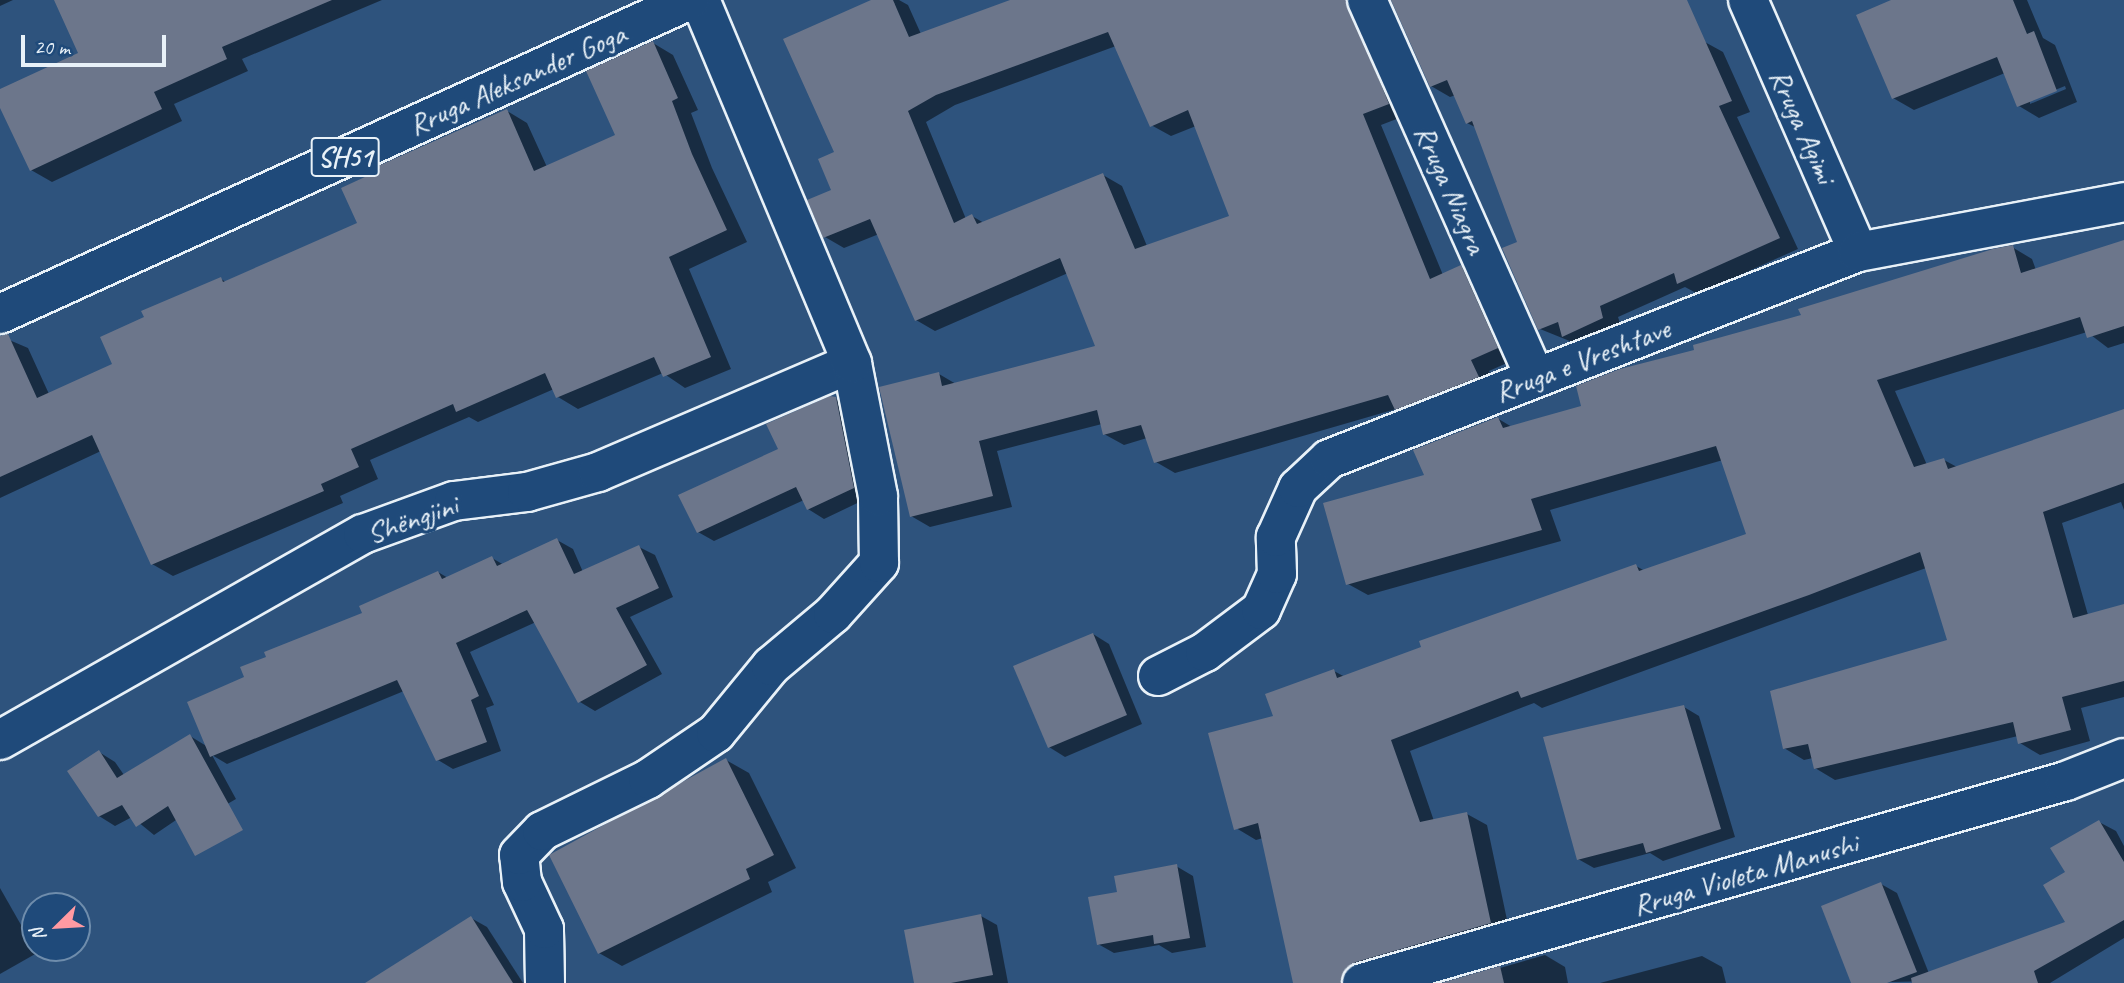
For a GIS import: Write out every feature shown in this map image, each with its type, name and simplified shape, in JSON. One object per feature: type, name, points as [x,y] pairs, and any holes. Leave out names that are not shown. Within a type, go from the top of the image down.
[{"type":"street","name":"Rruga Aleksander Goga","points":[[0,314],[690,0]]},
{"type":"street","points":[[545,983],[544,929],[522,882],[519,855],[542,831],[648,779],[716,733],[771,666],[832,614],[879,563],[878,496],[852,363],[700,0]]},
{"type":"street","name":"Rruga Niagra","points":[[1367,0],[1535,377]]},
{"type":"street","name":"Rruga Agimi","points":[[1748,0],[1858,252]]},
{"type":"street","name":"Rruga e Vreshtave","points":[[1158,676],[1205,652],[1262,610],[1277,574],[1276,537],[1298,488],[1329,459],[1858,252],[2124,202]]},
{"type":"street","name":"Shëngjini","points":[[0,740],[363,534],[454,501],[527,492],[598,472],[852,363]]},
{"type":"street","name":"Rruga Violeta Manushi","points":[[1362,983],[2066,781],[2124,758]]},
{"type":"building","points":[[54,0],[332,0],[222,47],[227,59],[154,92],[162,109],[30,171],[0,108],[0,89],[78,53]]},
{"type":"building","points":[[871,0],[893,0],[909,37],[1010,0],[1346,0],[1389,104],[1363,114],[1430,279],[1461,265],[1498,348],[1471,360],[1479,377],[1395,410],[1388,395],[1154,463],[1141,425],[1103,435],[1097,410],[979,441],[993,496],[910,517],[879,387],[939,372],[942,386],[1095,346],[1060,258],[915,321],[870,219],[823,238],[807,200],[831,190],[818,159],[834,152],[783,39]],"holes":[[[1108,32],[1150,127],[1188,110],[1229,216],[1135,249],[1103,173],[977,224],[972,214],[954,223],[908,111],[936,95]]]},
{"type":"building","points":[[1391,0],[1687,0],[1732,101],[1719,106],[1780,238],[1677,284],[1674,273],[1600,306],[1603,318],[1562,337],[1558,322],[1538,330],[1502,248],[1517,242],[1472,121],[1466,124],[1447,80],[1430,87]]},
{"type":"building","points":[[1891,0],[2013,0],[2027,34],[2034,31],[2057,91],[2017,107],[1997,57],[1892,99],[1856,15]]},
{"type":"building","points":[[653,41],[678,98],[672,101],[692,154],[727,230],[669,257],[711,357],[663,377],[654,357],[556,398],[545,373],[456,412],[453,404],[351,449],[359,467],[321,484],[324,491],[151,565],[92,435],[0,477],[0,336],[8,334],[37,398],[112,364],[100,337],[144,317],[141,311],[221,277],[223,282],[357,223],[341,188],[380,170],[378,166],[507,109],[534,171],[615,135],[586,71]]},
{"type":"building","points":[[2124,240],[2124,326],[2087,338],[2080,317],[1877,380],[1914,467],[1944,458],[1948,469],[2124,409],[2124,483],[2043,512],[2073,618],[2124,604],[2124,681],[2062,697],[2071,730],[2018,744],[2013,722],[1814,769],[1808,744],[1783,749],[1770,691],[1947,640],[1920,552],[1809,595],[1521,698],[1518,691],[1391,740],[1420,822],[1467,812],[1491,923],[1356,962],[1346,968],[1341,983],[1293,983],[1258,823],[1234,830],[1208,733],[1273,716],[1265,694],[1334,669],[1337,678],[1421,647],[1419,641],[1636,564],[1639,571],[1746,534],[1716,446],[1531,499],[1542,530],[1346,585],[1323,503],[1424,475],[1413,450],[1498,417],[1503,428],[1581,406],[1576,386],[1620,369],[1694,350],[1693,345],[1801,315],[1798,309],[1993,249],[2013,245],[2021,273]]},
{"type":"building","points":[[830,396],[836,397],[854,488],[807,510],[796,487],[697,533],[678,495],[778,449],[766,424]]},
{"type":"building","points":[[557,538],[574,574],[639,545],[659,588],[616,608],[647,665],[578,703],[527,610],[456,643],[479,696],[471,700],[487,742],[436,761],[397,680],[210,757],[187,702],[244,677],[240,667],[266,657],[264,652],[362,613],[359,606],[438,571],[442,579],[492,556],[497,566]]},
{"type":"building","points":[[1093,633],[1127,715],[1048,748],[1013,666]]},
{"type":"building","points":[[1684,705],[1721,829],[1646,853],[1643,843],[1577,860],[1543,737]]},
{"type":"building","points":[[190,734],[243,830],[195,856],[168,806],[136,827],[122,805],[98,817],[67,771],[99,750],[117,778]]},
{"type":"building","points":[[726,758],[774,855],[746,869],[750,879],[598,954],[549,855]]},
{"type":"building","points":[[2099,820],[2124,862],[2124,920],[2034,971],[2038,983],[1912,983],[1911,978],[2065,922],[2043,885],[2065,872],[2050,848]]},
{"type":"building","points":[[1177,864],[1190,938],[1154,944],[1153,935],[1097,945],[1088,897],[1117,892],[1114,876]]},
{"type":"building","points":[[1881,882],[1917,972],[1887,983],[1851,983],[1821,906]]},
{"type":"building","points":[[981,914],[993,975],[951,983],[914,983],[904,930]]},
{"type":"building","points":[[471,916],[513,983],[365,983]]},
{"type":"building","points":[[1500,966],[1504,983],[1441,983]]}]
